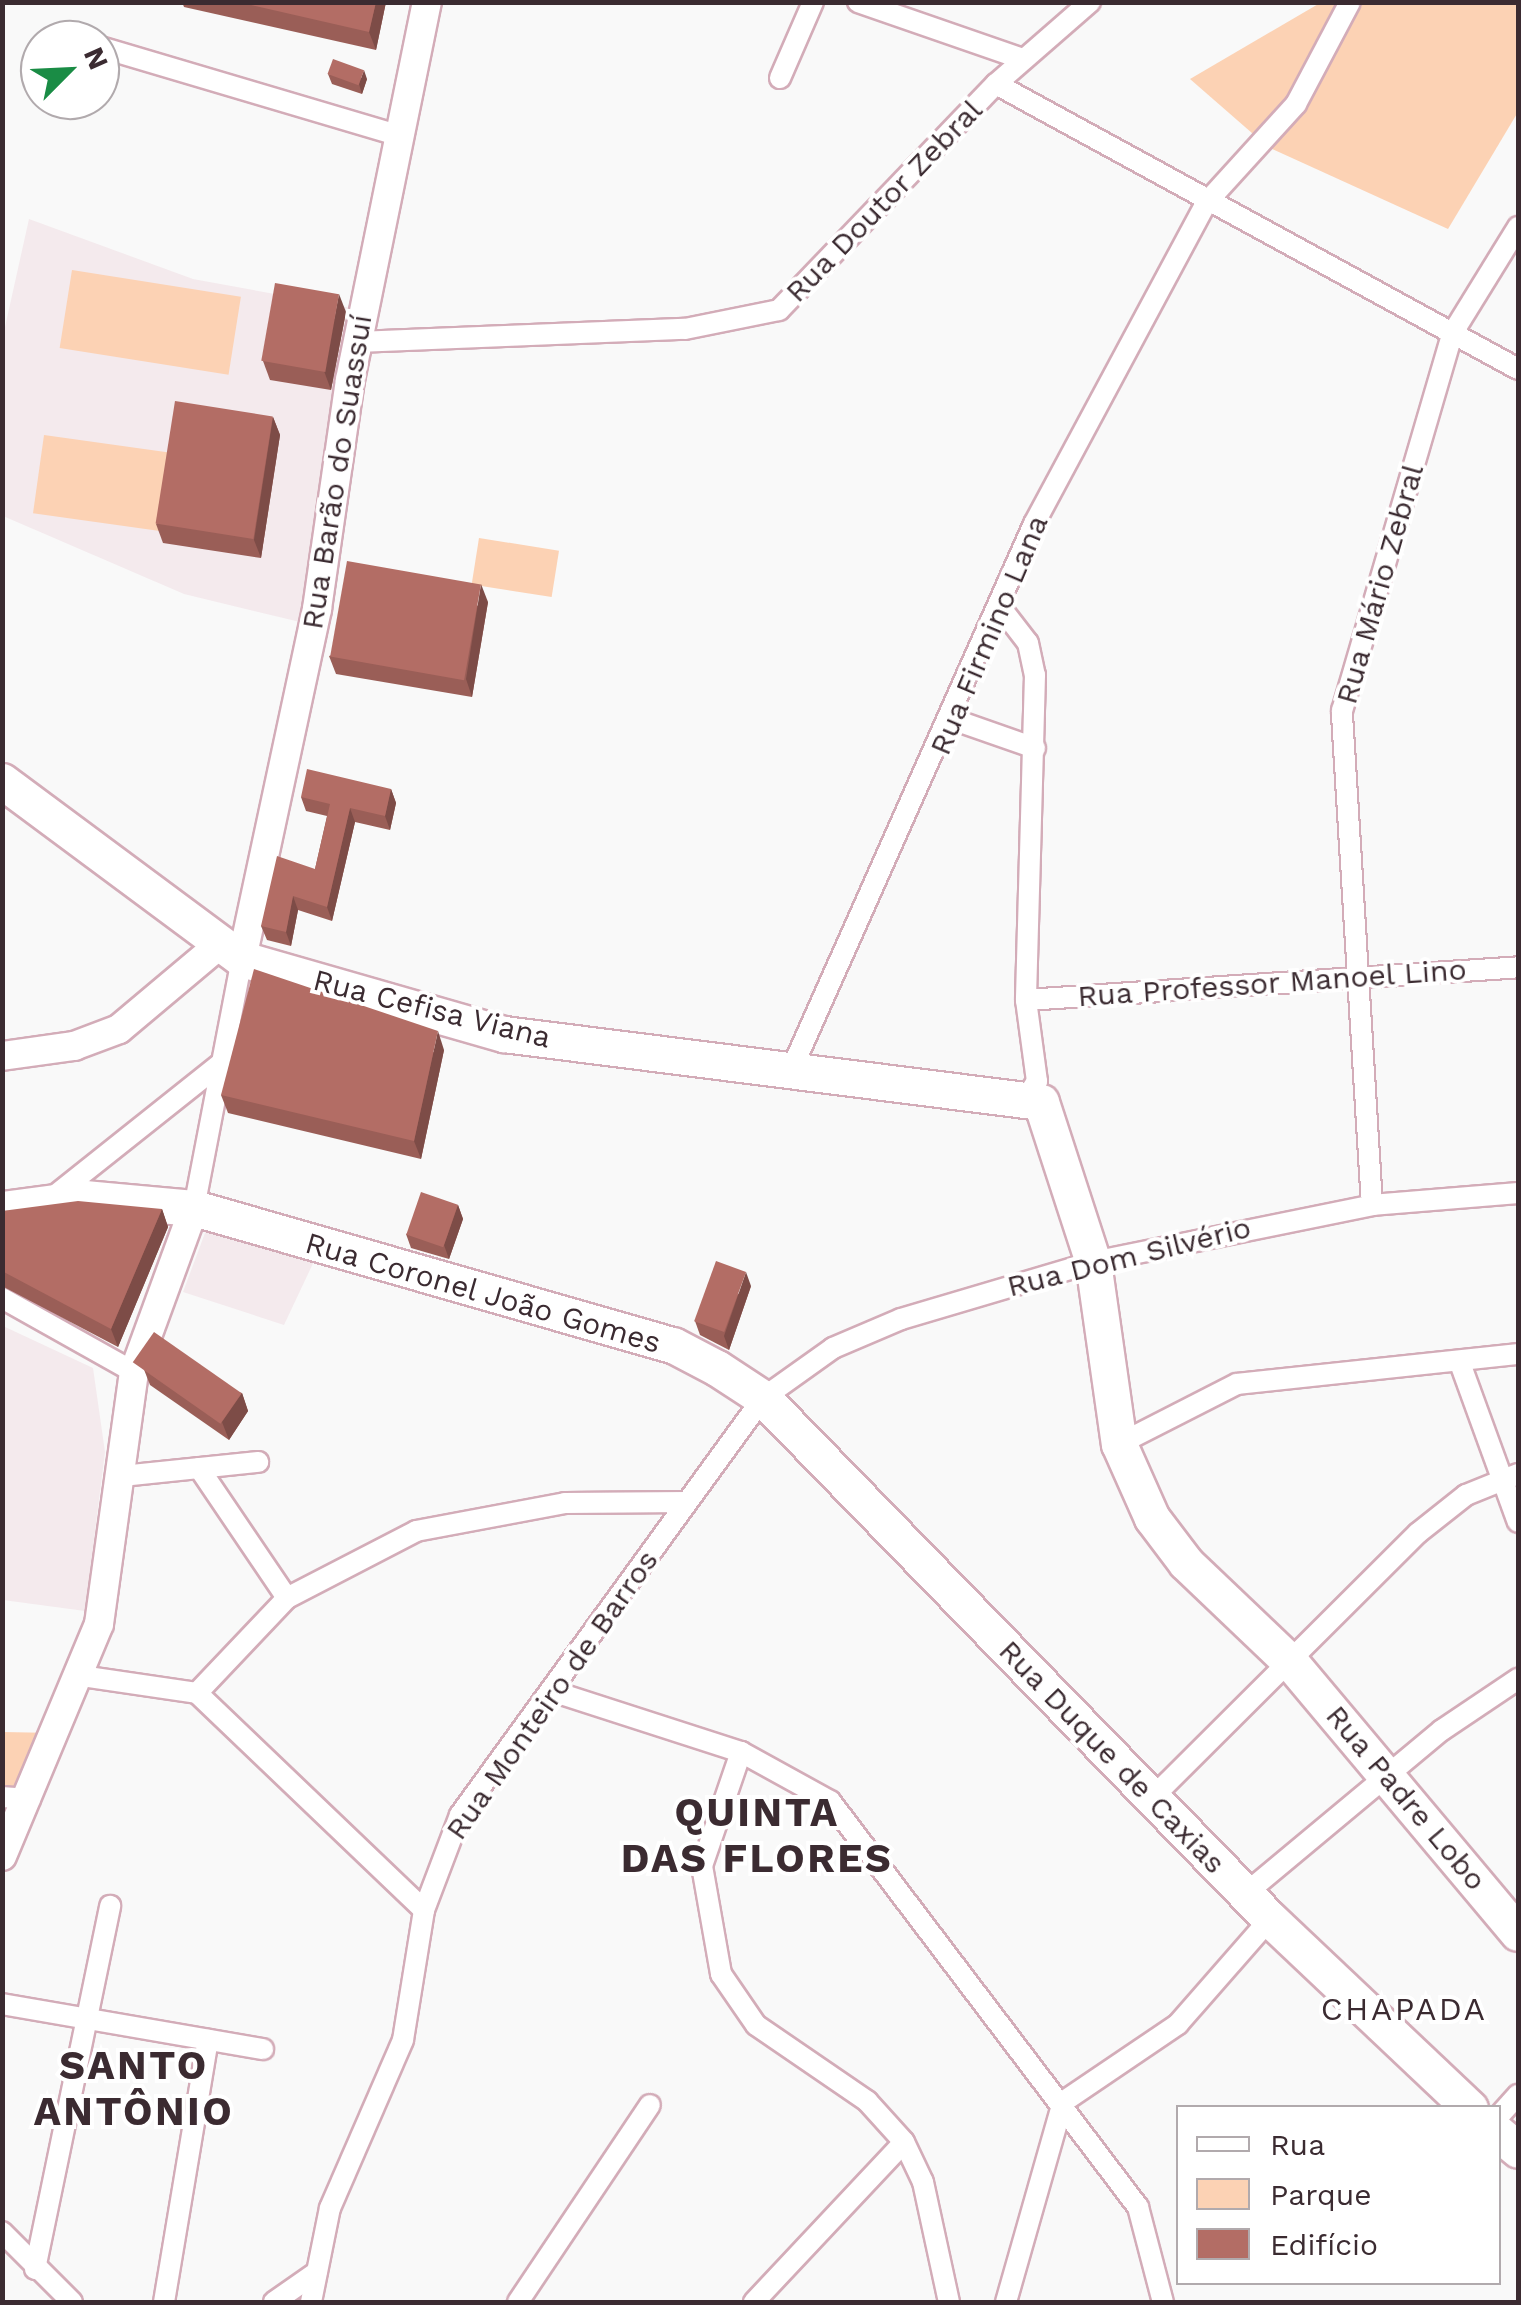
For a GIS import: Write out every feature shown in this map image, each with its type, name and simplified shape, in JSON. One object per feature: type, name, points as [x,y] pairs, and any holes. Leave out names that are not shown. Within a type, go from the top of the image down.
[{"type":"highway","name":"Rua Cefisa Viana","points":[[2,782],[234,950],[504,1034],[789,1076],[1033,1101]]},
{"type":"highway","name":"Rua Cefisa Viana","points":[[2,812],[47,818]]},
{"type":"highway","name":"Rua Padre Lobo","points":[[1033,1101],[1093,1262],[1119,1444],[1152,1518],[1186,1564],[1292,1664],[1518,1933]]},
{"type":"highway","name":"Rua Coronel João Gomes","points":[[2,1209],[51,1199],[194,1208],[673,1346],[763,1398]]},
{"type":"highway","name":"Rua Duque de Caxias","points":[[763,1398],[1257,1906],[1467,2105]]},
{"type":"main road","name":"Rua Barão do Suassuí","points":[[234,950],[318,608],[357,342],[427,2]]},
{"type":"main road","points":[[2,1056],[74,1046],[119,1029],[234,950]]},
{"type":"main road","points":[[2,1856],[16,1798],[82,1676],[122,1476],[134,1372],[194,1208]]},
{"type":"street","points":[[780,78],[813,2]]},
{"type":"street","points":[[858,2],[1023,59]]},
{"type":"street","points":[[996,84],[1090,2]]},
{"type":"street","name":"Rua Firmino Lana","points":[[789,1076],[952,719],[1034,524],[1206,203],[1296,104],[1350,2]]},
{"type":"street","points":[[120,54],[397,135]]},
{"type":"street","name":"Rua Doutor Zebral","points":[[357,342],[750,322],[802,290],[996,84],[1206,203],[1518,369]]},
{"type":"street","name":"Rua Mário Zebral","points":[[1372,1204],[1342,711],[1452,334],[1518,227]]},
{"type":"street","points":[[1000,608],[1028,643],[1035,748],[1026,1000],[1036,1081],[1033,1101]]},
{"type":"street","points":[[952,719],[1035,748]]},
{"type":"street","name":"Rua Barão do Suassuí","points":[[194,1208],[220,1064],[234,950]]},
{"type":"street","name":"Rua Professor Manoel Lino","points":[[1026,1000],[1518,967]]},
{"type":"street","points":[[51,1199],[220,1064]]},
{"type":"street","name":"Rua Dom Silvério","points":[[763,1398],[833,1348],[901,1319],[1093,1262],[1372,1204],[1518,1192]]},
{"type":"street","points":[[2,1298],[134,1372]]},
{"type":"street","points":[[1119,1444],[1237,1384],[1518,1354]]},
{"type":"street","points":[[1460,1362],[1510,1476],[1518,1522]]},
{"type":"street","name":"Rua Monteiro de Barros","points":[[311,2302],[330,2208],[403,2040],[424,1910],[460,1815],[763,1398]]},
{"type":"street","points":[[122,1476],[258,1462]]},
{"type":"street","points":[[199,1468],[287,1598]]},
{"type":"street","points":[[1153,1797],[1292,1664],[1418,1533],[1510,1476]]},
{"type":"street","points":[[197,1693],[287,1598],[349,1558],[481,1515],[687,1502]]},
{"type":"street","points":[[82,1676],[197,1693],[424,1910]]},
{"type":"street","points":[[1006,2302],[1063,2102],[1178,2024],[1257,1906],[1387,1774],[1518,1679]]},
{"type":"street","points":[[552,1691],[740,1752],[830,1801],[1063,2102],[1138,2208],[1163,2302]]},
{"type":"street","points":[[740,1752],[702,1866],[721,1974],[756,2025],[867,2101],[904,2142],[923,2182],[949,2302]]},
{"type":"street","points":[[35,2269],[82,2018],[110,1906]]},
{"type":"street","points":[[2,2004],[263,2049]]},
{"type":"street","points":[[164,2302],[208,2040]]},
{"type":"street","points":[[1501,2114],[1518,2095]]},
{"type":"street","points":[[518,2302],[650,2105]]},
{"type":"street","points":[[754,2302],[904,2142]]},
{"type":"street","points":[[2,2232],[72,2302]]},
{"type":"street","points":[[274,2302],[317,2272]]},
{"type":"shaded area","points":[[29,219],[193,279],[357,309],[300,622],[184,594],[3,516],[3,336]]},
{"type":"shaded area","points":[[208,1225],[316,1257],[284,1325],[183,1292]]},
{"type":"shaded area","points":[[3,1326],[93,1368],[105,1452],[85,1611],[3,1600]]},
{"type":"green space","points":[[1320,3],[1518,3],[1518,112],[1448,229],[1268,147],[1190,79]]},
{"type":"green space","points":[[72,270],[241,297],[229,375],[60,348]]},
{"type":"green space","points":[[44,435],[171,453],[160,531],[33,513]]},
{"type":"green space","points":[[479,538],[559,551],[552,597],[472,584]]},
{"type":"green space","points":[[3,1732],[56,1733],[9,1838],[3,1815]]},
{"type":"building","points":[[238,2],[376,2],[369,32]]},
{"type":"building","points":[[333,59],[364,70],[359,85],[328,74]]},
{"type":"building","points":[[275,283],[339,294],[325,372],[261,361]]},
{"type":"building","points":[[175,401],[273,416],[253,539],[156,523]]},
{"type":"building","points":[[347,561],[481,585],[464,680],[330,657]]},
{"type":"building","points":[[307,769],[391,789],[385,816],[350,808],[327,907],[293,896],[286,932],[261,926],[277,856],[315,869],[330,804],[301,797]]},
{"type":"building","points":[[254,969],[438,1031],[414,1141],[221,1095]]},
{"type":"building","points":[[421,1192],[458,1205],[443,1247],[406,1235]]},
{"type":"building","points":[[78,1201],[162,1209],[111,1329],[2,1271],[2,1211]]},
{"type":"building","points":[[716,1261],[746,1272],[724,1332],[694,1321]]},
{"type":"building","points":[[154,1332],[242,1393],[220,1424],[133,1362]]},
{"type":"district","name":"QUINTA DAS FLORES","points":[[757,1836]]},
{"type":"district","name":"CHAPADA","points":[[1404,2009]]},
{"type":"district","name":"SANTO ANTÔNIO","points":[[134,2089]]}]
